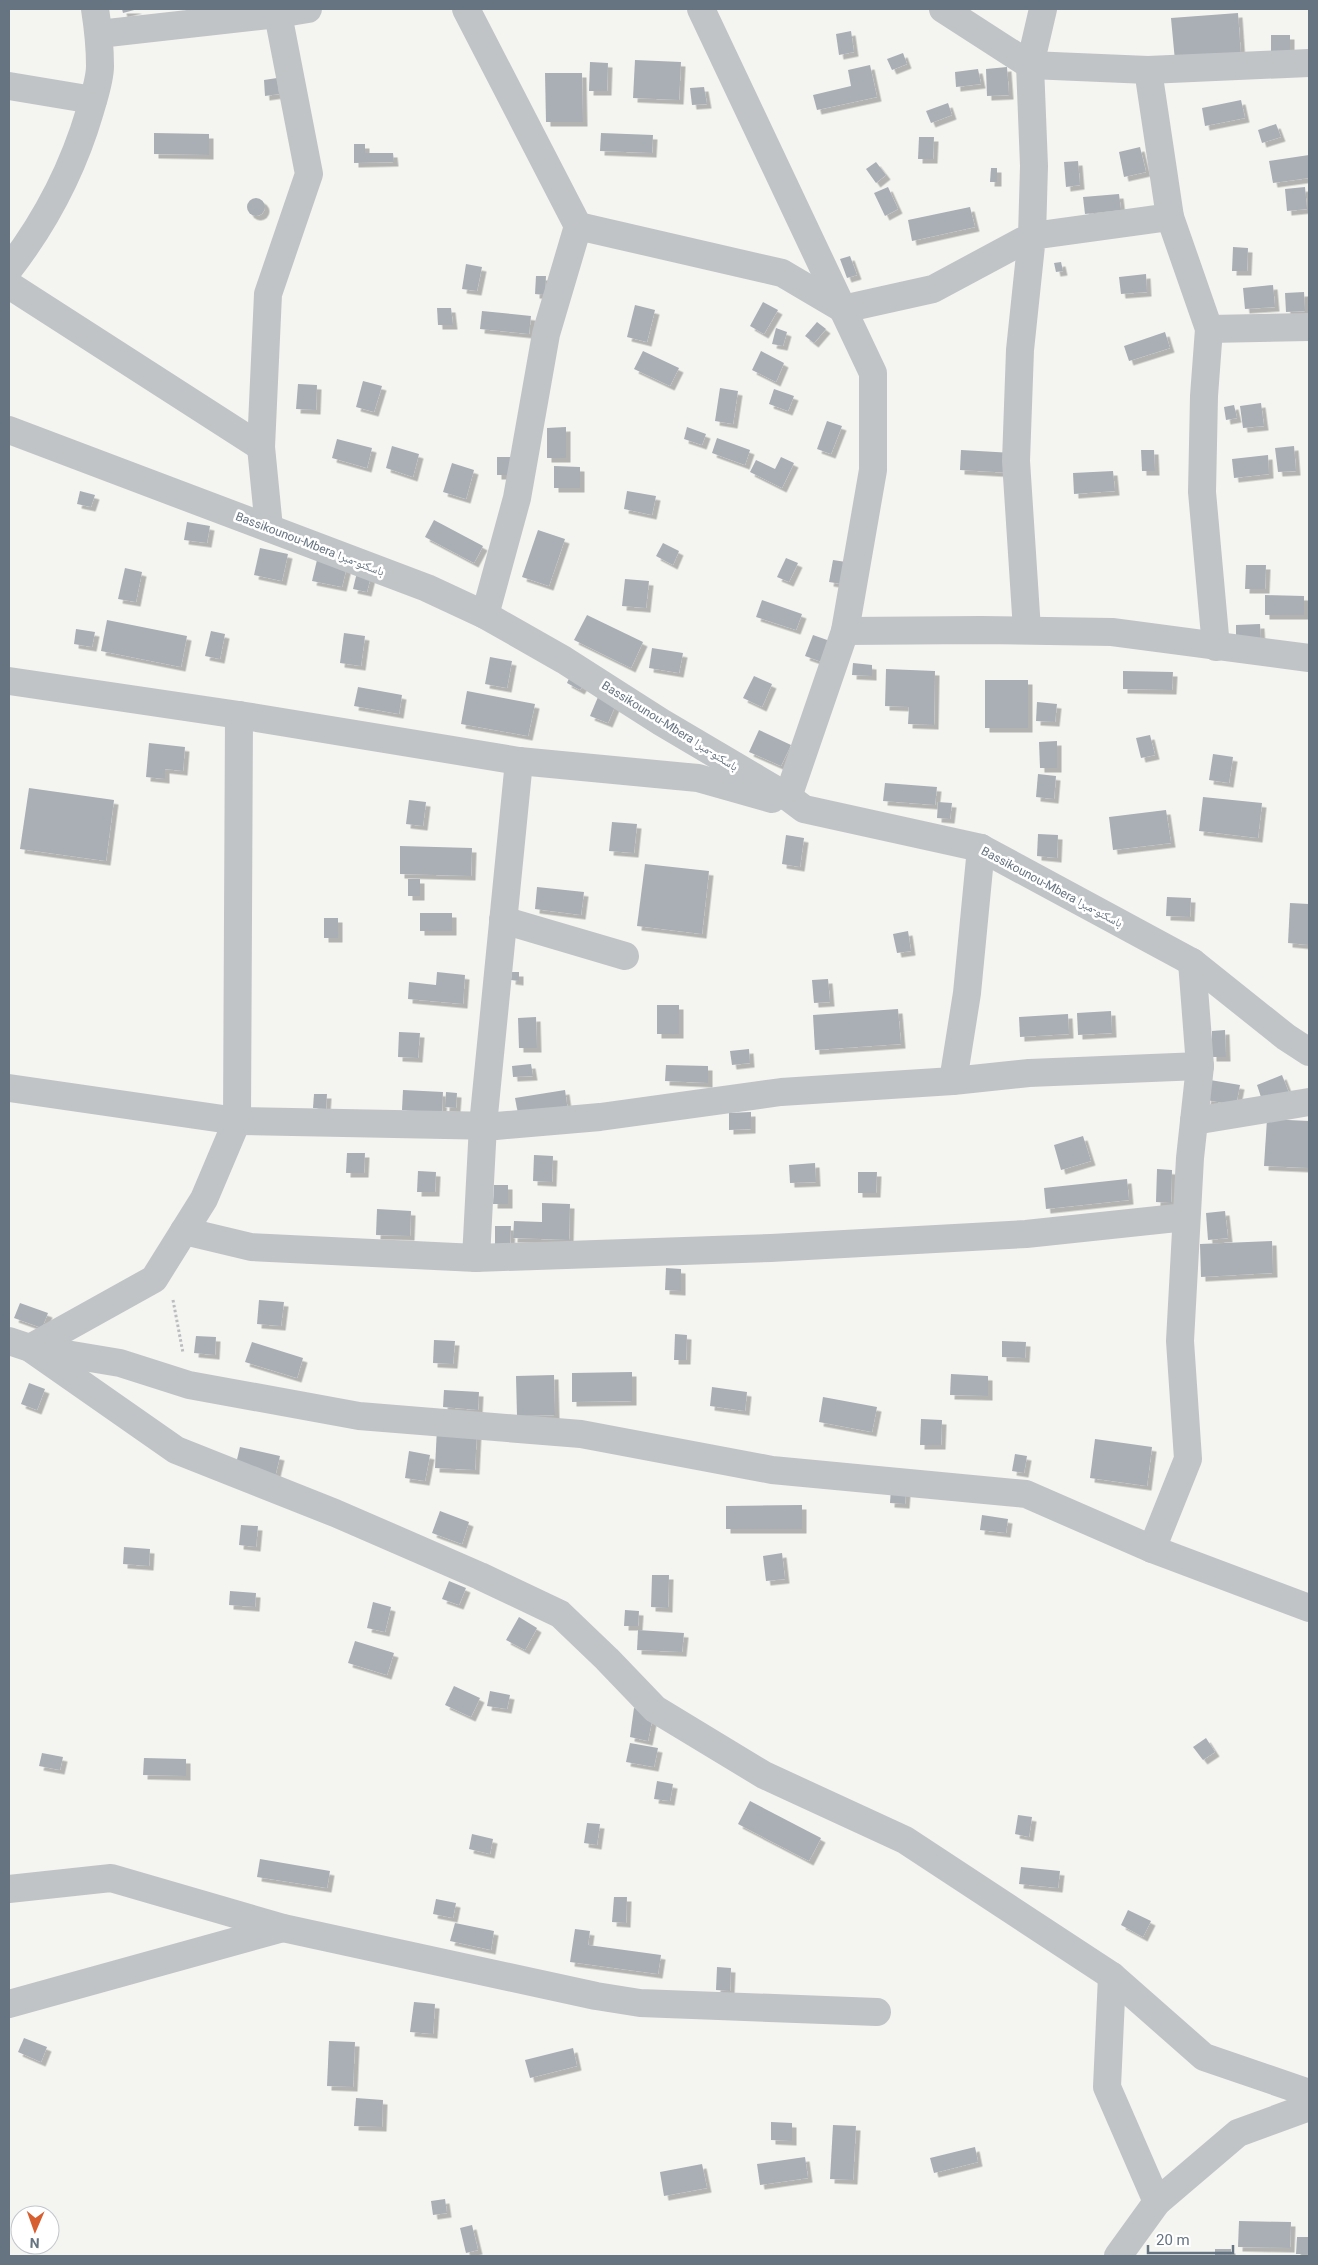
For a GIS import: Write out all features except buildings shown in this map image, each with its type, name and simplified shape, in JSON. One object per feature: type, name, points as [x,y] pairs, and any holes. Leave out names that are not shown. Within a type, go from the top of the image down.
[{"type":"street","points":[[9,269],[27,246],[50,210],[69,172],[94,100],[100,68],[97,21],[308,9]]},
{"type":"street","points":[[466,9],[578,226],[546,334],[517,498],[485,615]]},
{"type":"street","points":[[9,681],[239,714],[519,761],[698,778],[796,803],[845,631],[873,470],[873,373],[701,9]]},
{"type":"street","points":[[943,9],[1030,66],[1148,70],[1309,63]]},
{"type":"street","points":[[1027,630],[1016,461],[1020,350],[1032,236],[1034,166],[1030,66],[1043,9]]},
{"type":"street","points":[[269,528],[261,447],[268,294],[309,174],[277,12]]},
{"type":"street","points":[[1148,70],[1170,217],[1209,329],[1204,396],[1202,492],[1216,647]]},
{"type":"street","points":[[9,86],[94,100]]},
{"type":"street","points":[[578,226],[782,273],[843,310],[933,289],[1032,236],[1170,217]]},
{"type":"street","points":[[9,285],[261,447]]},
{"type":"street","points":[[1209,329],[1309,327]]},
{"type":"street","name":"Bassikounou-Mbera باسكنو-مبرا","points":[[9,430],[427,588],[485,615],[564,660],[661,722],[796,803],[981,848],[1192,962],[1309,1052]]},
{"type":"street","points":[[845,631],[1027,630],[1112,632],[1309,658]]},
{"type":"street","points":[[19,1345],[154,1279],[204,1199],[237,1121],[239,714]]},
{"type":"street","points":[[476,1258],[484,1125],[519,761]]},
{"type":"street","points":[[953,1081],[967,993],[981,848]]},
{"type":"street","points":[[503,920],[625,956]]},
{"type":"street","points":[[1152,1549],[1188,1459],[1180,1341],[1186,1217],[1200,1066],[1192,962]]},
{"type":"street","points":[[9,1088],[237,1121],[293,1124],[496,1126],[600,1117],[781,1092],[953,1081],[1029,1073],[1200,1066]]},
{"type":"street","points":[[1194,1121],[1309,1102]]},
{"type":"street","points":[[184,1231],[251,1247],[476,1258],[771,1248],[1026,1234],[1186,1217]]},
{"type":"street","points":[[19,1345],[120,1363],[189,1385],[359,1416],[581,1434],[772,1470],[1026,1494],[1152,1549],[1309,1608]]},
{"type":"street","points":[[19,1345],[176,1450],[344,1517],[480,1576],[560,1614],[608,1659],[655,1709],[764,1775],[905,1840],[1112,1976],[1204,2056],[1309,2093]]},
{"type":"street","points":[[9,1889],[111,1878],[283,1928],[587,1994],[640,2003],[877,2012]]},
{"type":"street","points":[[9,2004],[283,1928]]},
{"type":"street","points":[[1112,1976],[1107,2087],[1157,2202]]},
{"type":"street","points":[[1118,2256],[1157,2202],[1238,2133],[1309,2107]]}]
